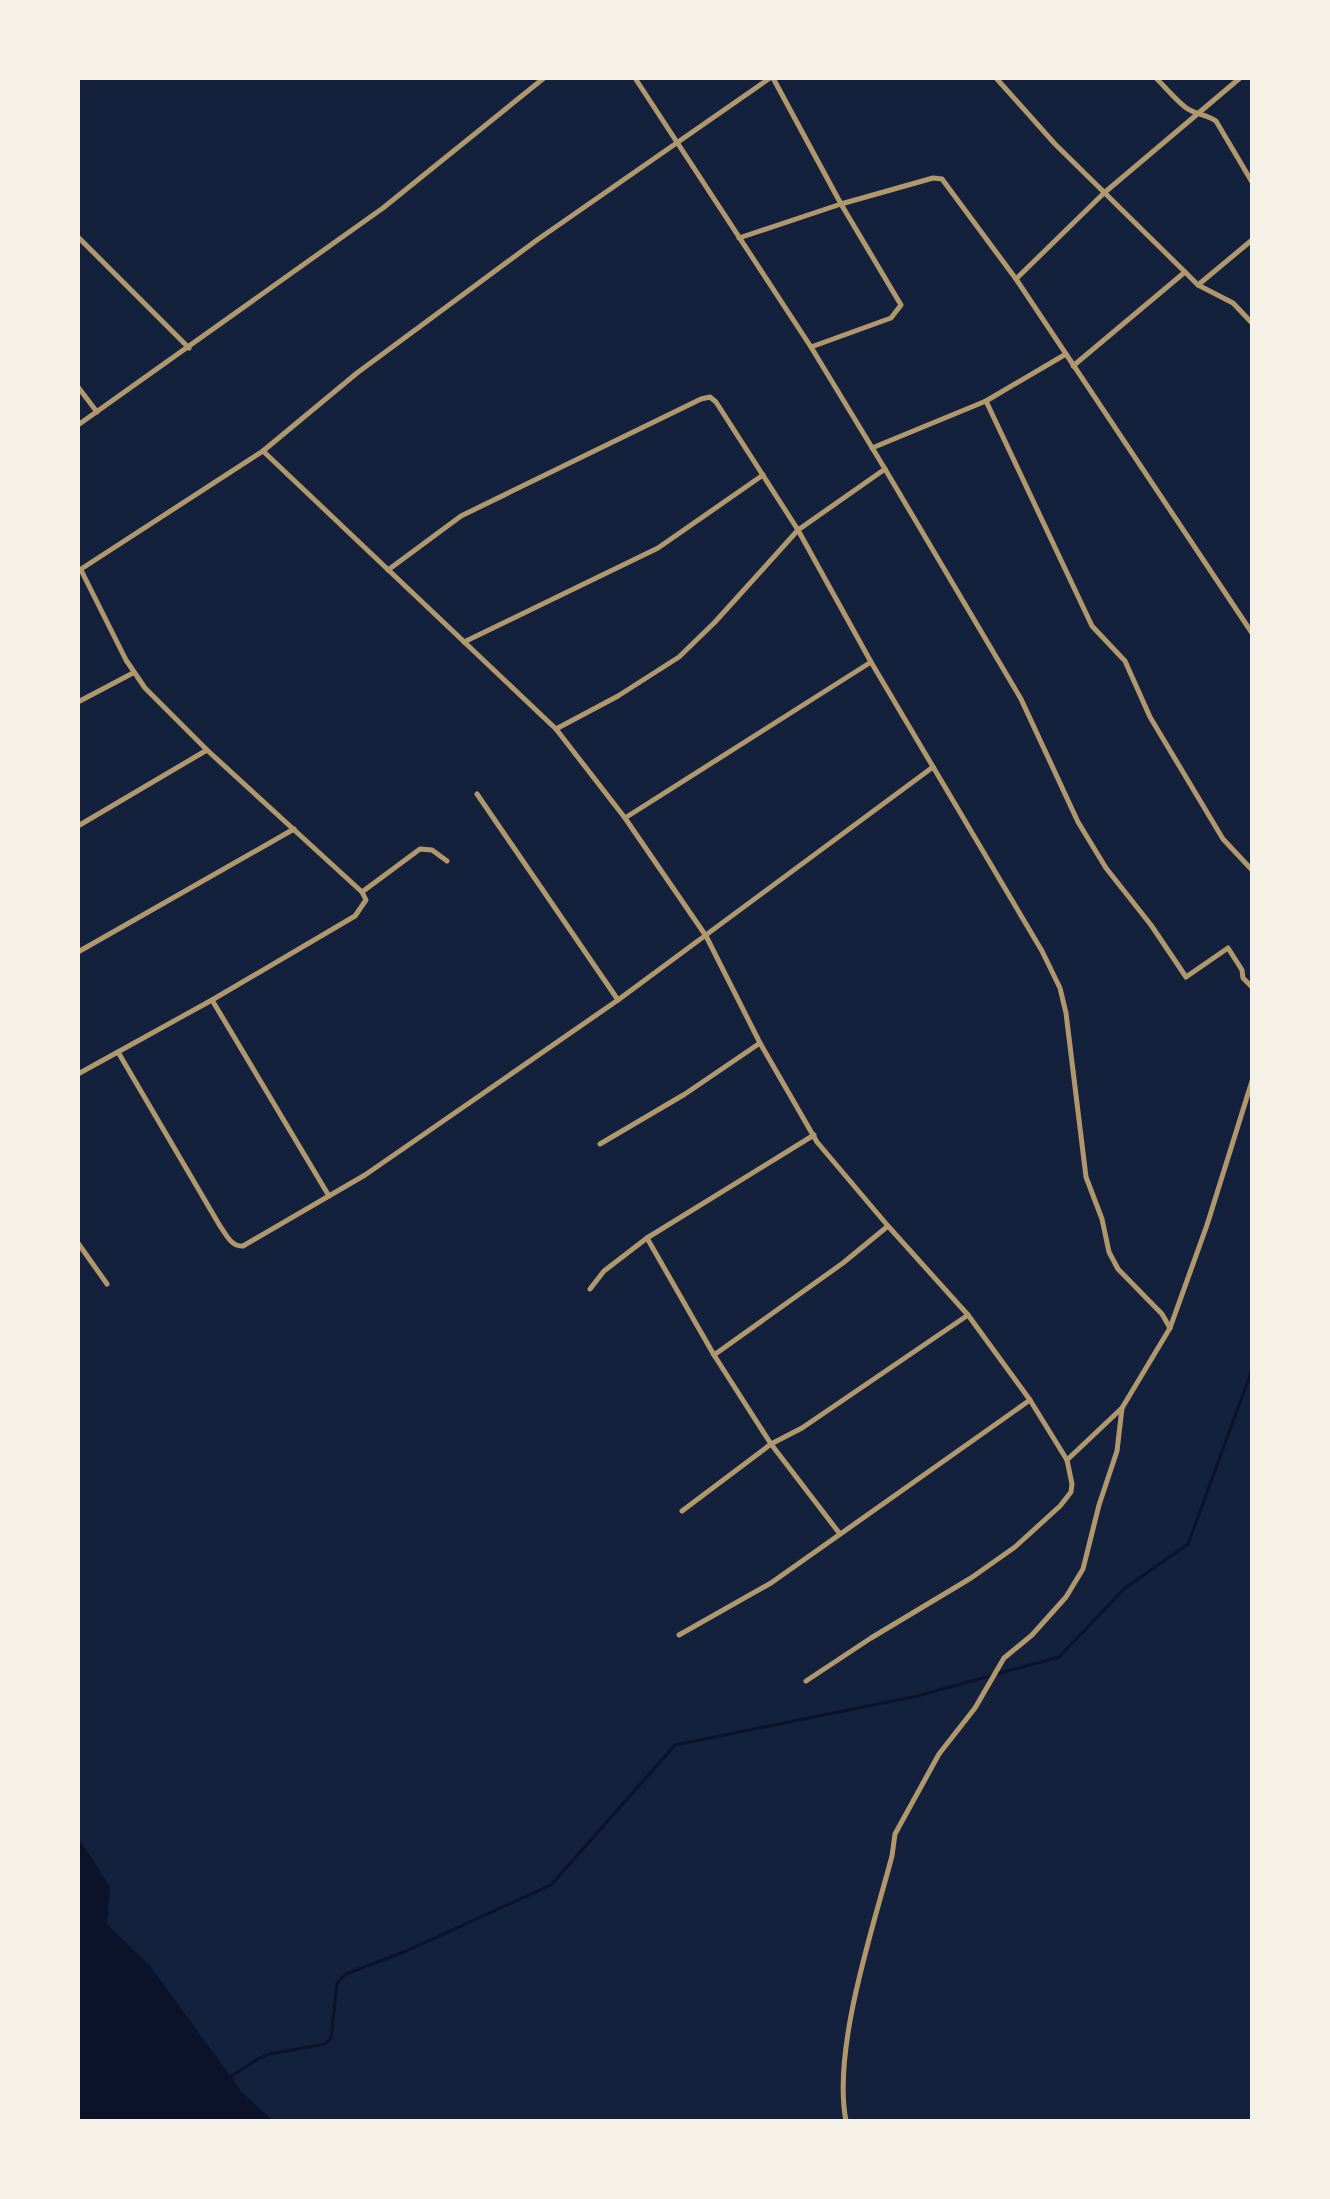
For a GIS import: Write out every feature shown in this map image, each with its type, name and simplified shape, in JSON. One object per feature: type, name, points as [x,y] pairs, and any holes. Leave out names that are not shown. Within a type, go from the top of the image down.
[{"type":"street","points":[[78,425],[383,208],[544,78]]},
{"type":"street","points":[[635,78],[811,347],[885,469],[1021,699],[1078,822],[1106,868],[1151,925],[1186,977],[1228,948],[1242,970],[1243,978],[1252,987]]},
{"type":"street","points":[[78,1074],[355,916],[366,900],[362,892],[207,750],[133,673],[79,571],[263,451],[370,363],[537,240],[771,78],[901,305],[891,318],[811,347]]},
{"type":"street","points":[[996,78],[1104,193],[1198,285],[1233,303],[1252,323]]},
{"type":"street","points":[[1156,78],[1186,108],[1197,114],[1207,114],[1216,121],[1252,182]]},
{"type":"street","points":[[1016,279],[1104,193],[1240,78]]},
{"type":"street","points":[[739,238],[841,204],[933,178],[942,179],[1016,279],[1252,633]]},
{"type":"street","points":[[78,237],[189,348]]},
{"type":"street","points":[[1198,285],[1252,240]]},
{"type":"street","points":[[1073,366],[1185,272]]},
{"type":"street","points":[[872,448],[986,401],[1066,354]]},
{"type":"street","points":[[78,387],[97,412]]},
{"type":"street","points":[[388,570],[461,516],[701,399],[710,397],[716,402],[798,530],[871,662],[1042,951],[1060,988],[1069,1030],[1086,1177],[1102,1219],[1109,1252],[1118,1269],[1162,1314],[1170,1328]]},
{"type":"street","points":[[986,401],[1092,626],[1125,661],[1150,717],[1223,839],[1252,870]]},
{"type":"street","points":[[263,451],[556,729],[625,818],[706,936],[760,1043],[814,1135],[888,1226],[968,1315],[1030,1400],[1067,1460],[1071,1492],[1015,1547],[806,1681]]},
{"type":"street","points":[[556,729],[618,696],[679,657],[798,530],[885,469]]},
{"type":"street","points":[[464,642],[658,548],[763,475]]},
{"type":"street","points":[[625,818],[871,662]]},
{"type":"street","points":[[78,702],[133,673]]},
{"type":"street","points":[[78,826],[207,750]]},
{"type":"street","points":[[118,1052],[220,1226],[238,1246],[243,1246],[365,1175],[618,1000],[933,767]]},
{"type":"street","points":[[477,794],[618,1000]]},
{"type":"street","points":[[78,952],[294,829]]},
{"type":"street","points":[[362,892],[420,849],[432,850],[447,861]]},
{"type":"street","points":[[212,1000],[329,1196]]},
{"type":"street","points":[[600,1144],[685,1094],[760,1043]]},
{"type":"street","points":[[1067,1460],[1122,1408],[1170,1328],[1207,1225],[1252,1081]]},
{"type":"street","points":[[590,1289],[604,1271],[647,1238],[814,1135]]},
{"type":"street","points":[[714,1355],[843,1263],[888,1226]]},
{"type":"street","points":[[647,1238],[714,1355],[771,1444],[840,1534]]},
{"type":"street","points":[[78,1243],[107,1284]]},
{"type":"street","points":[[682,1511],[771,1444],[802,1428],[968,1315]]},
{"type":"street","points":[[679,1635],[771,1583],[1030,1400]]},
{"type":"street","points":[[846,2121],[843,2108],[846,2057],[854,2003],[895,1834],[939,1754],[975,1708],[1004,1658],[1032,1635],[1066,1597],[1083,1569],[1117,1451],[1122,1408]]},
{"type":"water","points":[[78,1837],[110,1887],[107,1924],[150,1966],[242,2092],[273,2121],[78,2121]]},
{"type":"waterway","points":[[227,2079],[269,2054],[325,2044],[331,2038],[337,1983],[346,1974],[404,1952],[551,1885],[675,1745],[917,1696],[1059,1657],[1125,1588],[1188,1544],[1252,1370]]}]
